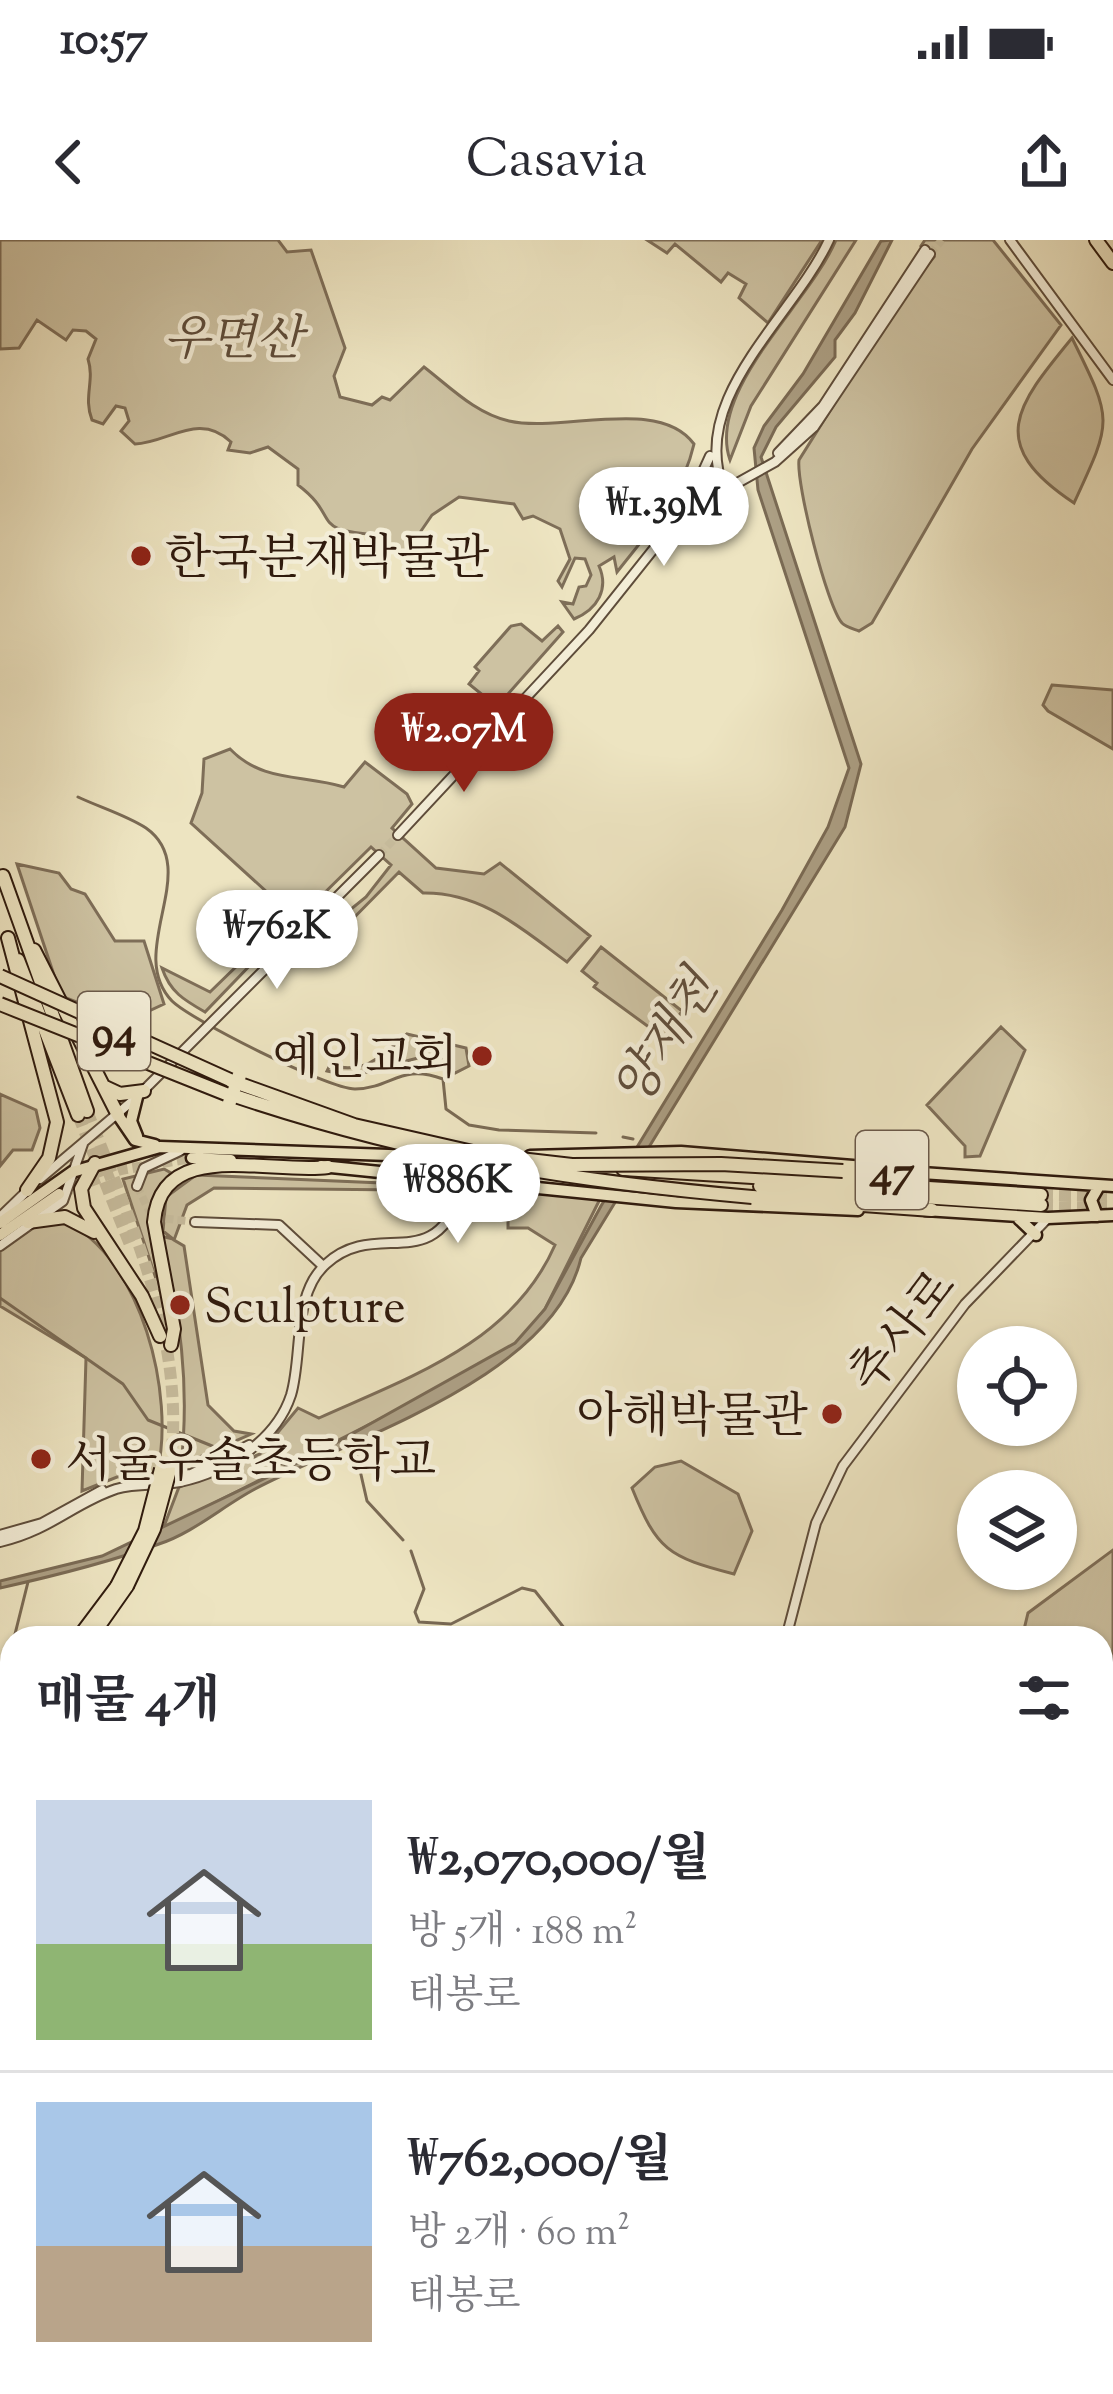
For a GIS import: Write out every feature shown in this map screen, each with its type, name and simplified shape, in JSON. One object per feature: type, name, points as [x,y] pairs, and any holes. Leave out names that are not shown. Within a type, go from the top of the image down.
[{"type":"highway","points":[[1096,240],[1113,262]]},
{"type":"highway","points":[[0,920],[83,1113],[3,876]]},
{"type":"highway","points":[[24,934],[118,1114]]},
{"type":"highway","points":[[8,938],[57,1121],[50,1158],[27,1190]]},
{"type":"highway","name":"94","points":[[0,976],[234,1089]]},
{"type":"highway","name":"94","points":[[0,1004],[420,1152],[573,1170]]},
{"type":"highway","points":[[104,1086],[120,1094],[141,1094]]},
{"type":"highway","points":[[95,1163],[81,1196],[99,1235],[142,1296],[165,1341],[174,1329],[154,1222],[155,1205],[170,1179],[201,1166],[296,1172],[328,1167]]},
{"type":"highway","points":[[573,1170],[721,1164],[910,1173]]},
{"type":"highway","points":[[573,1170],[930,1205],[1041,1200],[950,1188],[753,1186]]},
{"type":"highway","points":[[28,1222],[65,1217],[99,1235]]},
{"type":"highway","points":[[97,1626],[154,1529],[166,1470]]},
{"type":"highway","points":[[88,1626],[122,1586]]},
{"type":"main road","points":[[141,1094],[132,1124],[143,1143]]},
{"type":"main road","points":[[118,1114],[131,1137],[164,1147]]},
{"type":"main road","name":"47","points":[[0,1220],[72,1172],[164,1147],[642,1199],[930,1205],[1048,1218],[1113,1215]]},
{"type":"main road","name":"47","points":[[192,1152],[612,1155],[846,1163],[910,1173],[1113,1186]]},
{"type":"main road","points":[[672,1157],[950,1188]]},
{"type":"main road","points":[[1097,1216],[1091,1200],[1099,1186]]},
{"type":"main road","points":[[0,1235],[59,1194]]},
{"type":"main road","points":[[999,1214],[1021,1220],[1036,1235]]},
{"type":"street","points":[[398,835],[589,630],[682,516],[713,449],[726,402],[829,240]]},
{"type":"street","points":[[1010,240],[1113,380]]},
{"type":"street","points":[[682,516],[797,444],[927,252]]},
{"type":"street","points":[[713,449],[724,490]]},
{"type":"street","points":[[0,1220],[27,1190],[141,1094],[379,855]]},
{"type":"street","points":[[0,1246],[63,1201],[83,1143]]},
{"type":"street","points":[[137,1186],[152,1162],[192,1152]]},
{"type":"street","points":[[440,1176],[460,1195]]},
{"type":"street","points":[[0,1538],[52,1526],[116,1490],[178,1482],[255,1443],[279,1418],[292,1387],[307,1299],[323,1266],[366,1244],[431,1238],[450,1225],[460,1195],[472,1185],[498,1181]]},
{"type":"street","name":"추사로","points":[[788,1626],[816,1523],[844,1466],[965,1304],[1048,1218]]},
{"type":"street","points":[[195,1222],[279,1225],[323,1266]]},
{"type":"green space","name":"우면산","points":[[0,240],[278,240],[287,252],[311,250],[345,348],[334,376],[340,397],[372,405],[382,397],[390,400],[424,367],[474,406],[509,421],[658,422],[678,430],[694,444],[689,463],[663,512],[617,572],[614,557],[599,566],[603,583],[599,597],[574,619],[562,602],[573,604],[579,587],[586,586],[591,575],[585,559],[575,558],[562,587],[558,581],[570,559],[560,529],[533,516],[523,519],[514,504],[459,497],[432,515],[421,531],[427,571],[393,550],[382,535],[334,526],[298,485],[298,469],[268,447],[250,453],[228,450],[231,442],[207,429],[135,444],[121,431],[129,421],[125,408],[116,406],[103,424],[92,420],[88,359],[96,339],[86,331],[73,330],[66,340],[37,320],[19,348],[0,349]]},
{"type":"green space","points":[[647,240],[822,240],[768,323],[739,298],[746,284],[728,273],[721,282],[675,244],[667,253]]},
{"type":"green space","points":[[836,240],[856,240],[751,406],[730,460],[727,433],[746,377]]},
{"type":"green space","points":[[925,240],[993,240],[1061,325],[972,449],[872,623],[859,631],[842,623],[829,594],[807,518],[799,460],[902,296],[934,257],[921,246]]},
{"type":"green space","points":[[1072,338],[1095,387],[1103,420],[1096,453],[1074,503],[1046,482],[1019,443],[1025,405]]},
{"type":"green space","points":[[521,624],[542,641],[558,626],[563,632],[501,702],[490,701],[469,684],[479,671],[475,667],[511,626]]},
{"type":"green space","points":[[1052,685],[1113,690],[1113,749],[1048,711],[1043,705]]},
{"type":"green space","points":[[230,749],[269,773],[344,787],[365,762],[407,794],[412,804],[392,828],[436,868],[484,874],[500,863],[590,936],[567,962],[500,915],[464,899],[423,893],[399,872],[328,944],[324,931],[366,897],[391,865],[371,847],[303,914],[291,914],[191,823],[202,793],[204,759]]},
{"type":"green space","points":[[17,864],[59,873],[71,889],[85,894],[115,941],[144,941],[164,1004],[147,1012],[138,1026],[61,996]]},
{"type":"green space","points":[[281,923],[283,931],[205,1012],[179,994],[165,976],[162,968],[210,992]]},
{"type":"green space","points":[[601,947],[682,1011],[664,1038],[594,987],[597,983],[582,971]]},
{"type":"green space","points":[[1001,1027],[1025,1050],[980,1156],[965,1157],[965,1146],[927,1105]]},
{"type":"green space","points":[[407,1034],[466,1048],[469,1066],[455,1073],[418,1058],[362,1073],[327,1071],[330,1065],[353,1067],[372,1062]]},
{"type":"green space","points":[[0,1094],[36,1110],[40,1128],[32,1150],[13,1150],[0,1166]]},
{"type":"green space","points":[[164,1169],[171,1173],[153,1206],[151,1223],[154,1260],[168,1315],[123,1179]]},
{"type":"green space","points":[[196,1175],[405,1184],[404,1190],[214,1188],[187,1205],[174,1240],[184,1246],[208,1405],[234,1431],[251,1434],[181,1465],[182,1349],[161,1236],[173,1239],[163,1231],[166,1197]]},
{"type":"green space","points":[[508,1189],[602,1195],[545,1309],[520,1341],[451,1383],[163,1529],[179,1487],[260,1454],[298,1408],[319,1418],[388,1387],[455,1353],[513,1308],[555,1245],[528,1228],[508,1228]]},
{"type":"green space","points":[[65,1222],[92,1239],[133,1296],[147,1331],[161,1406],[157,1473],[117,1477],[82,1491],[86,1358],[0,1306],[0,1251],[33,1225]]},
{"type":"green space","points":[[681,1461],[738,1494],[752,1531],[734,1574],[679,1556],[658,1538],[641,1509],[632,1488],[655,1467]]},
{"type":"green space","points":[[1113,1550],[1113,1626],[1025,1626],[1028,1613],[1059,1590],[1077,1590],[1077,1577]]},
{"type":"shaded area","points":[[892,240],[855,313],[835,340],[835,357],[776,427],[761,457],[861,764],[845,827],[581,1258],[563,1300],[532,1337],[444,1399],[255,1489],[184,1533],[100,1563],[0,1588],[0,1581],[102,1556],[318,1453],[515,1343],[545,1309],[601,1206],[782,910],[828,827],[849,768],[758,490],[754,448],[881,241]]},
{"type":"waterway","points":[[78,797],[138,823],[162,845],[168,865],[167,888],[156,959],[159,981],[184,1010],[260,1052],[340,1086],[368,1088],[416,1074],[443,1079],[446,1109],[469,1125],[596,1133]]},
{"type":"waterway","points":[[623,1137],[633,1139]]},
{"type":"waterway","points":[[0,1298],[123,1384],[148,1420],[227,1452]]},
{"type":"waterway","points":[[354,1444],[367,1501],[403,1540]]},
{"type":"waterway","points":[[248,1457],[292,1466]]},
{"type":"waterway","points":[[411,1551],[424,1589],[415,1612],[419,1622],[451,1624],[522,1588],[535,1591],[563,1626]]},
{"type":"waterway","points":[[17,1626],[28,1582]]},
{"type":"tunnel","points":[[930,254],[942,240]]},
{"type":"tunnel","points":[[379,855],[398,835]]},
{"type":"tunnel","points":[[87,1111],[138,1242],[163,1331],[171,1376],[170,1470]]},
{"type":"tunnel","points":[[78,1115],[131,1247]]},
{"type":"tunnel","points":[[62,1193],[121,1170],[192,1158]]},
{"type":"tunnel","points":[[137,1186],[152,1217],[195,1222]]},
{"type":"tunnel","points":[[1041,1195],[1113,1196]]},
{"type":"tunnel","points":[[1041,1205],[1113,1206]]},
{"type":"place","name":"한국분재박물관","points":[[141,556]]},
{"type":"place","name":"예인교회","points":[[482,1056]]},
{"type":"place","name":"Sculpture","points":[[180,1305]]},
{"type":"place","name":"아해박물관","points":[[832,1414]]},
{"type":"place","name":"서울우솔초등학교","points":[[41,1459]]},
{"type":"water label","name":"양재천","points":[[664,1038]]}]
